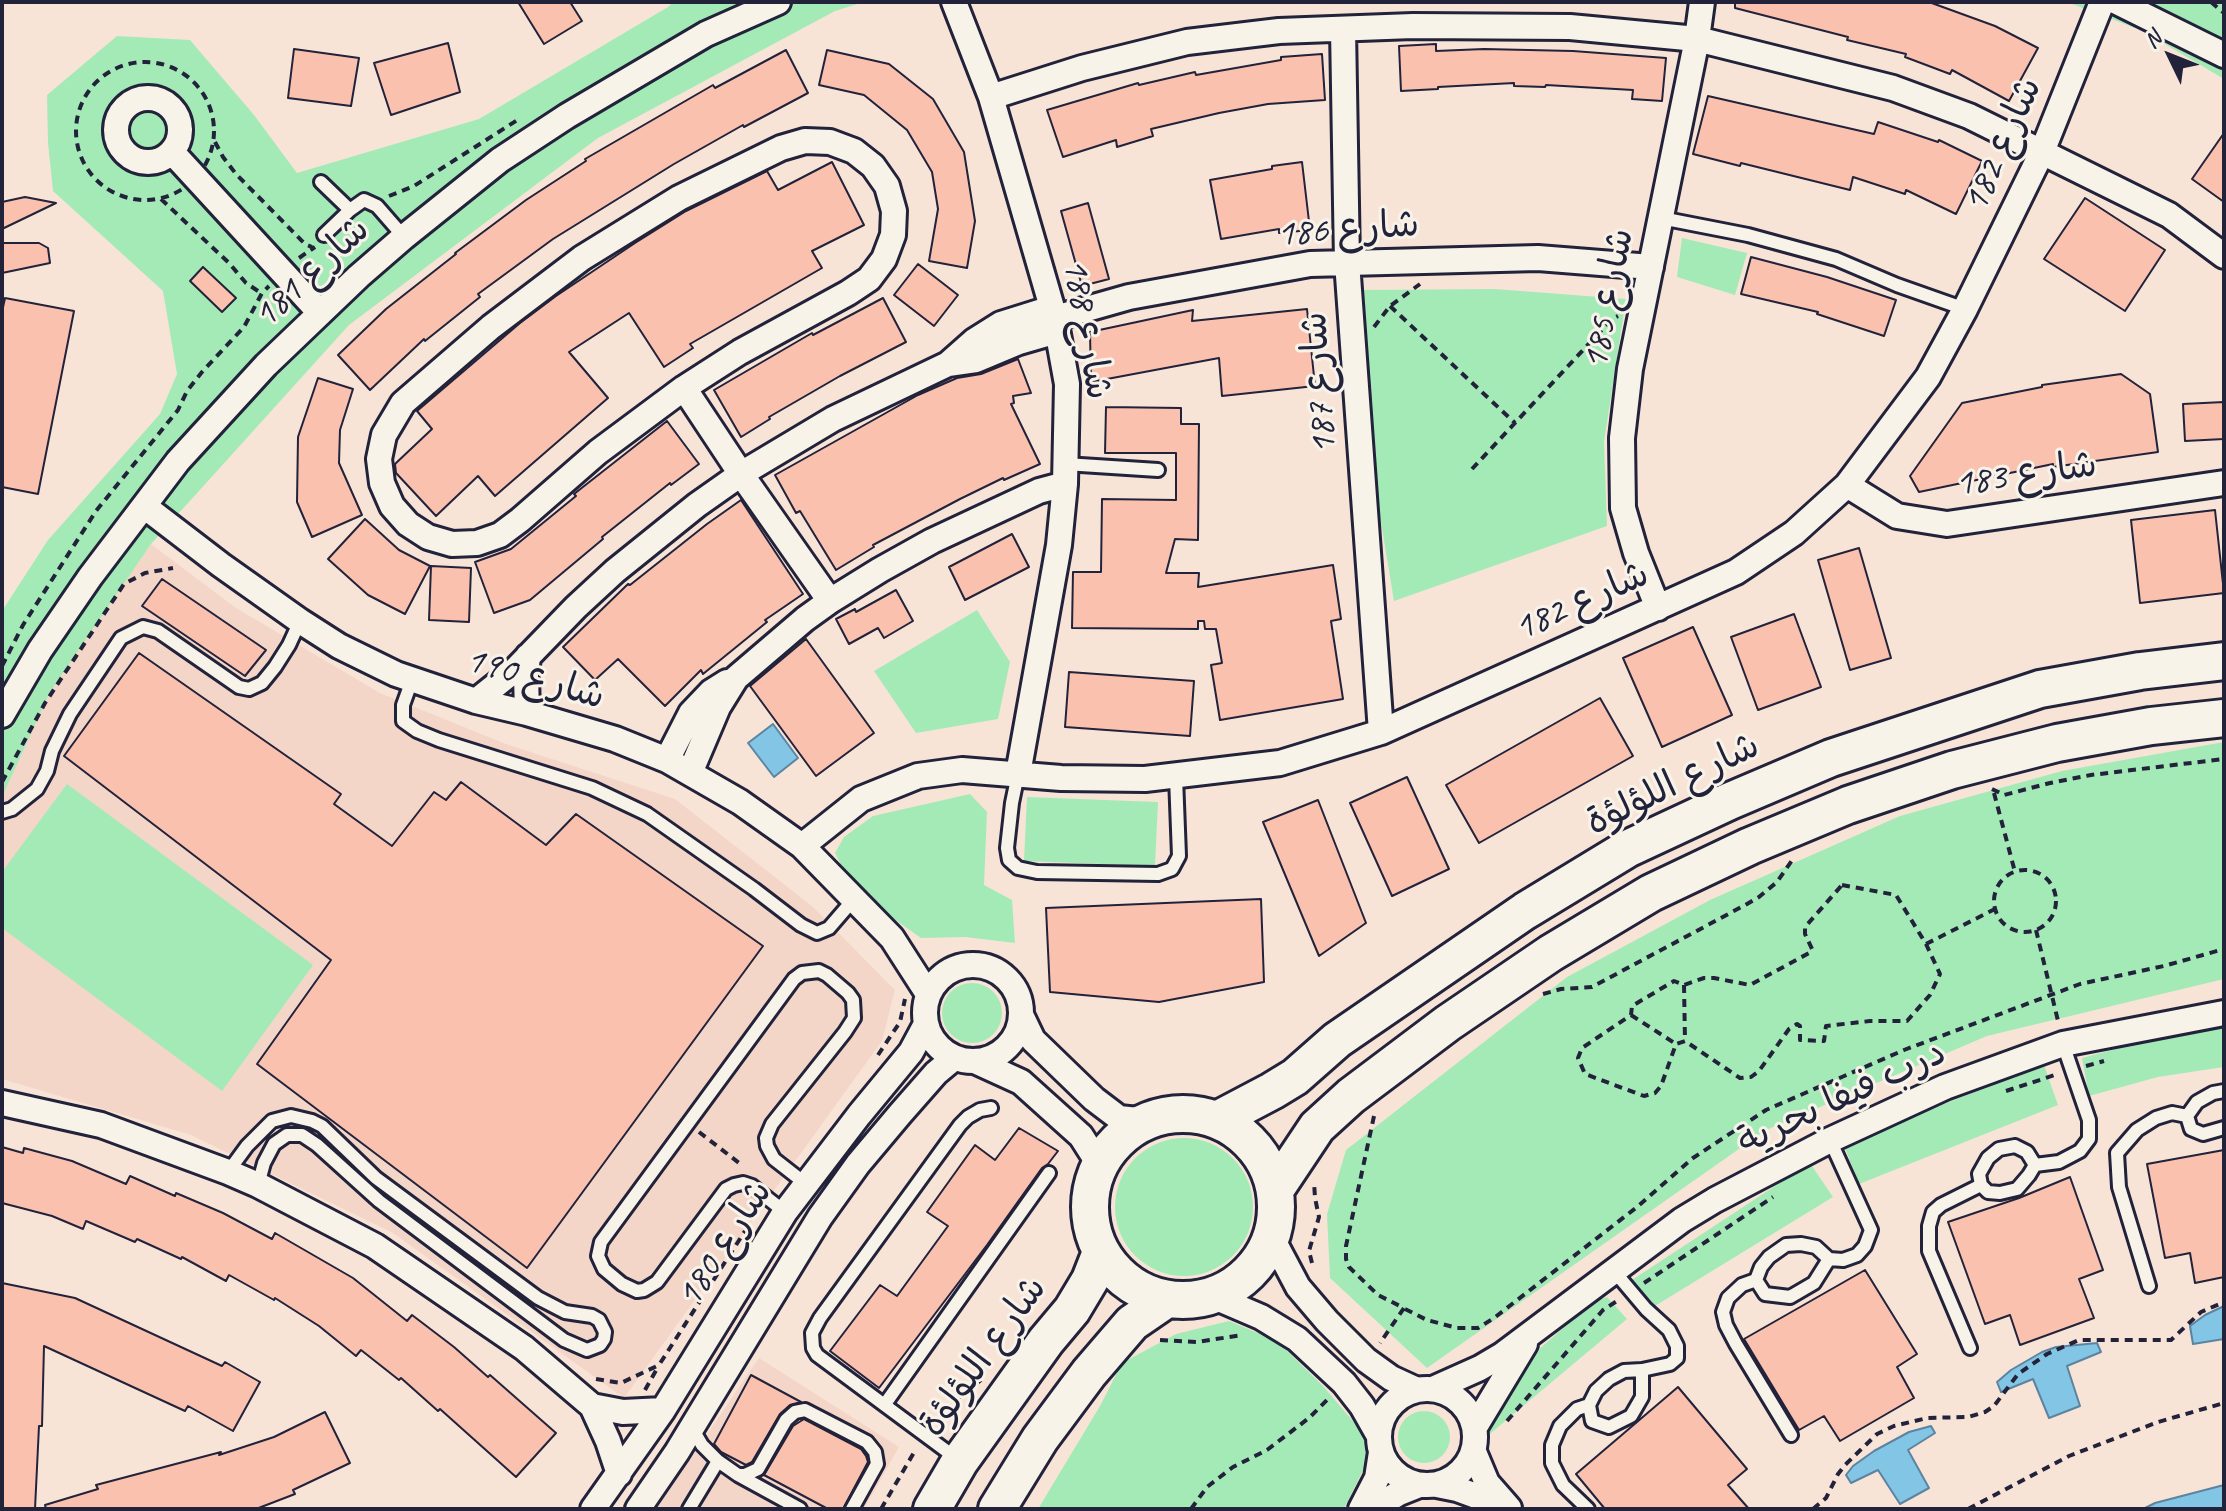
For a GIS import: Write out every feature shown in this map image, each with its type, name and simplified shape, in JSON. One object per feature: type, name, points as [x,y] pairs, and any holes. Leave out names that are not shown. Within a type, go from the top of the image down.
[{"type":"main road","name":"شارع اللؤلؤة","points":[[1217,1120],[1295,1077],[1337,1040],[1525,911],[1627,849],[1730,801],[1831,758],[2040,689],[2140,671],[2224,661]]},
{"type":"main road","points":[[1275,1190],[1317,1127],[1351,1096],[1448,1023],[1551,953],[1651,893],[1750,846],[1848,805],[1952,770],[2057,743],[2151,726],[2224,718]]},
{"type":"main road","points":[[1194,1114],[1217,1120],[1238,1131],[1255,1147],[1268,1168],[1275,1190],[1276,1214],[1271,1236],[1262,1256],[1249,1273],[1212,1296],[1190,1300],[1147,1294],[1089,1250],[1093,1232],[1085,1196],[1102,1161],[1122,1137],[1148,1121],[1171,1115],[1194,1114]]},
{"type":"main road","name":"شارع اللؤلؤة","points":[[931,1508],[960,1461],[1046,1341],[1072,1310],[1090,1280],[1089,1250]]},
{"type":"main road","points":[[997,1509],[1040,1439],[1089,1373],[1132,1323],[1167,1299]]},
{"type":"street","name":"شارع 181","points":[[2,715],[40,650],[90,577],[178,461],[266,365],[320,313],[404,237],[500,160],[567,116],[706,34],[778,2]]},
{"type":"street","name":"شارع 188","points":[[954,2],[991,97],[1055,319],[1067,384],[1065,474],[1059,545],[1018,774]]},
{"type":"street","name":"شارع 185","points":[[1658,608],[1636,553],[1623,508],[1622,438],[1630,369],[1702,2]]},
{"type":"street","name":"شارع 182","points":[[802,846],[861,799],[918,776],[962,770],[1103,780],[1176,777],[1280,763],[1381,732],[1736,572],[1794,533],[1847,485],[1928,377],[2042,152],[2102,2]]},
{"type":"street","points":[[2117,2],[2224,55]]},
{"type":"street","points":[[991,97],[1082,68],[1187,42],[1279,31],[1413,26],[1570,27],[1697,39],[1893,88],[1969,116],[2169,215],[2224,256]]},
{"type":"street","name":"شارع 187","points":[[1343,29],[1347,262],[1381,732]]},
{"type":"street","points":[[805,141],[830,142],[854,151],[873,166],[887,186],[894,211],[893,235],[884,259],[869,279],[848,293],[740,352],[684,388],[598,452],[500,535],[477,543],[452,544],[428,537],[408,524],[392,506],[382,483],[379,459],[384,435],[403,403],[535,291],[679,198],[781,148],[805,141]]},
{"type":"street","points":[[172,152],[320,313]]},
{"type":"street","name":"شارع 186","points":[[476,701],[504,681],[615,571],[741,474],[833,419],[948,364],[976,360],[1019,342],[1055,319],[1129,297],[1310,264],[1538,258],[1651,267]]},
{"type":"street","points":[[684,388],[830,601]]},
{"type":"street","points":[[667,760],[691,713],[701,702],[723,684],[736,678],[830,601],[932,541],[1039,491],[1065,474]]},
{"type":"street","name":"شارع 183","points":[[1847,485],[1897,516],[1947,524],[2224,483]]},
{"type":"street","name":"شارع 190","points":[[144,506],[221,565],[339,646],[412,680],[615,739],[667,760],[740,802],[802,846],[854,899],[892,938],[928,994]]},
{"type":"street","points":[[527,713],[525,685],[528,656]]},
{"type":"street","points":[[690,773],[714,715],[736,678]]},
{"type":"street","name":"شارع 190","points":[[892,938],[932,960],[956,967]]},
{"type":"street","points":[[1085,1196],[1095,1158],[1081,1136],[1021,1082],[941,1049],[932,1038],[926,1024],[925,1009],[928,994],[935,983],[956,967],[972,964],[988,966],[1003,974],[1014,986],[1022,1017],[1033,1040],[1094,1099],[1119,1118],[1148,1121]]},
{"type":"street","name":"درب فيفا بحرية","points":[[1425,1389],[1480,1368],[1531,1335],[1682,1220],[1830,1140],[1957,1082],[2063,1044],[2224,1013]]},
{"type":"street","points":[[964,1059],[988,1059],[1000,1053],[1017,1033],[1022,1017]]},
{"type":"street","name":"شارع 180","points":[[593,1509],[663,1410],[785,1212],[911,1052],[926,1024]]},
{"type":"street","name":"شارع 180","points":[[638,1509],[692,1428],[820,1217],[858,1164],[936,1073],[964,1059]]},
{"type":"street","points":[[2,1103],[101,1125],[228,1172],[375,1246],[524,1348],[592,1406],[619,1474]]},
{"type":"street","points":[[1271,1236],[1298,1287],[1327,1321],[1378,1351],[1391,1378],[1448,1393],[1470,1413],[1475,1427],[1474,1452],[1459,1473],[1449,1481],[1399,1493],[1373,1509]]},
{"type":"street","points":[[1212,1296],[1261,1317],[1297,1339],[1344,1383],[1362,1406],[1395,1473],[1406,1481],[1457,1489],[1509,1509]]},
{"type":"street","name":"درب فيفا بحرية","points":[[1475,1427],[1531,1335]]},
{"type":"street","points":[[1361,1509],[1377,1478],[1382,1420],[1390,1406],[1402,1396],[1425,1389]]},
{"type":"street","points":[[592,1406],[623,1412],[663,1410]]},
{"type":"street","points":[[1474,1452],[1487,1483],[1509,1509]]},
{"type":"lane","points":[[321,182],[350,210]]},
{"type":"lane","points":[[324,235],[364,200],[373,202],[404,237]]},
{"type":"lane","points":[[1661,218],[1748,235],[1836,259],[1965,309]]},
{"type":"lane","points":[[1065,474],[1158,470]]},
{"type":"lane","points":[[2,812],[12,809],[37,789],[70,714],[121,638],[143,627],[158,631],[239,687],[249,689],[262,683],[275,667],[300,621]]},
{"type":"lane","points":[[412,680],[403,705],[403,721],[417,731],[592,788],[647,814],[801,925],[817,933],[829,928],[854,899]]},
{"type":"lane","points":[[1018,774],[1007,848],[1009,860],[1018,868],[1037,872],[1158,874],[1172,869],[1179,856],[1176,777]]},
{"type":"lane","points":[[785,1212],[752,1186],[743,1183],[726,1189],[652,1287],[644,1290],[629,1289],[604,1269],[598,1256],[601,1242],[794,979],[802,973],[819,971],[842,987],[853,1000],[854,1018],[772,1124],[766,1138],[769,1153],[774,1159],[806,1184]]},
{"type":"lane","points":[[2035,1165],[2027,1152],[2015,1146],[1999,1149],[1988,1158],[1979,1174],[1981,1185],[1988,1192],[2017,1189],[2035,1165],[2059,1162],[2080,1151],[2089,1139],[2089,1120],[2063,1044]]},
{"type":"lane","points":[[2187,1116],[2197,1102],[2224,1091]]},
{"type":"lane","points":[[960,1461],[817,1355],[812,1333],[960,1125],[980,1110],[991,1108]]},
{"type":"lane","points":[[2149,1286],[2119,1187],[2117,1153],[2137,1130],[2156,1118],[2172,1113],[2187,1116]]},
{"type":"lane","points":[[228,1172],[247,1146],[272,1121],[291,1116],[312,1121],[322,1126],[376,1178],[538,1298],[565,1312],[599,1320],[605,1332],[604,1339],[600,1345],[587,1350],[552,1332],[379,1201],[302,1135],[287,1135],[274,1144],[264,1163],[258,1185]]},
{"type":"lane","points":[[2187,1116],[2191,1129],[2203,1134],[2224,1128]]},
{"type":"lane","points":[[1791,1435],[1726,1325],[1723,1312],[1728,1298],[1742,1285],[1756,1280],[1769,1257],[1786,1245],[1816,1247],[1829,1259],[1843,1260],[1857,1255],[1865,1246],[1871,1230],[1830,1140]]},
{"type":"lane","points":[[885,1404],[1049,1173]]},
{"type":"lane","points":[[1970,1348],[1929,1251],[1929,1226],[1933,1212],[1941,1205],[1981,1185]]},
{"type":"lane","points":[[1756,1280],[1765,1294],[1790,1297],[1814,1283],[1829,1259]]},
{"type":"lane","points":[[1614,1271],[1646,1309],[1669,1330],[1677,1346],[1677,1358],[1670,1364],[1624,1371],[1609,1379],[1596,1391],[1589,1405],[1592,1421],[1609,1427],[1631,1416],[1642,1397],[1642,1370]]},
{"type":"lane","points":[[1588,1509],[1563,1485],[1552,1463],[1552,1445],[1560,1426],[1577,1409],[1589,1405]]},
{"type":"lane","points":[[738,1475],[758,1469],[786,1420],[795,1412],[805,1410],[867,1442],[875,1452],[877,1464],[852,1509]]},
{"type":"lane","points":[[692,1428],[702,1445],[718,1461],[800,1509]]},
{"type":"lane","points":[[689,1509],[718,1461]]},
{"type":"path","points":[[2211,2],[2224,13]]},
{"type":"path","points":[[134,63],[156,63],[176,69],[193,81],[206,98],[214,118],[214,140],[208,160],[196,178],[180,191],[161,199],[141,201],[121,197],[103,188],[84,166],[76,137],[78,111],[97,82],[114,69],[134,63]]},
{"type":"path","points":[[214,140],[236,174],[305,244],[312,247]]},
{"type":"path","points":[[161,199],[246,283],[262,293]]},
{"type":"path","points":[[1354,364],[1372,330],[1390,306],[1420,284]]},
{"type":"path","points":[[1472,469],[1612,319],[1644,301]]},
{"type":"path","points":[[1390,306],[1515,423]]},
{"type":"path","points":[[2,782],[45,703],[124,584],[145,573],[173,568]]},
{"type":"path","points":[[1987,788],[2004,795],[2091,775],[2224,759]]},
{"type":"path","points":[[1994,792],[2015,872]]},
{"type":"path","points":[[1531,998],[1561,989],[1592,987],[1747,904],[1777,882],[1795,855]]},
{"type":"path","points":[[2025,870],[2045,877],[2055,892],[2055,911],[2036,930],[2010,928],[1995,909],[1998,886],[2005,877],[2015,872],[2025,870]]},
{"type":"path","points":[[1676,1044],[1661,1086],[1655,1093],[1644,1096],[1585,1074],[1578,1058],[1582,1048],[1631,1015],[1632,1006],[1674,981],[1684,985],[1714,978],[1750,985],[1811,952],[1805,927],[1842,885],[1896,895],[1940,974],[1930,995],[1907,1021],[1826,1026],[1824,1041],[1800,1040],[1800,1026],[1797,1024],[1789,1029],[1759,1071],[1751,1077],[1740,1078],[1685,1041]]},
{"type":"path","points":[[1926,944],[1995,909]]},
{"type":"path","points":[[2036,930],[2063,1044]]},
{"type":"path","points":[[1381,1107],[1373,1117],[1346,1246],[1349,1267],[1378,1295],[1427,1320],[1457,1328],[1478,1328],[1637,1207],[1693,1158],[1766,1110],[1904,1050],[2080,984],[2224,949]]},
{"type":"path","points":[[1684,985],[1685,1041]]},
{"type":"path","points":[[1631,1015],[1676,1044]]},
{"type":"path","points":[[1676,1044],[1685,1041]]},
{"type":"path","points":[[1997,1094],[2108,1060]]},
{"type":"path","points":[[688,1124],[744,1166]]},
{"type":"path","points":[[1312,1264],[1309,1251],[1319,1217],[1314,1182]]},
{"type":"path","points":[[1507,1421],[1603,1310],[1783,1190]]},
{"type":"path","points":[[1085,1196],[1089,1250]]},
{"type":"path","points":[[1813,1509],[1826,1498],[1845,1465],[1877,1434],[1894,1426],[1927,1418],[1968,1417],[1985,1412],[1994,1406],[2018,1374],[2047,1354],[2079,1340],[2171,1340],[2201,1312],[2224,1302]]},
{"type":"path","points":[[1378,1351],[1404,1308]]},
{"type":"path","points":[[1155,1339],[1197,1342],[1244,1334]]},
{"type":"path","points":[[881,1509],[925,1435],[954,1401],[983,1378]]},
{"type":"path","points":[[1191,1509],[1207,1487],[1233,1467],[1267,1450],[1309,1418],[1344,1383]]},
{"type":"path","points":[[1968,1509],[2069,1456],[2158,1422],[2224,1403]]},
{"type":"shaded area","points":[[151,544],[236,608],[380,693],[506,744],[675,799],[812,906],[895,990],[882,1041],[624,1398],[393,1233],[191,1135],[2,1079],[2,792],[50,692]]},
{"type":"shaded area","points":[[759,1358],[899,1447],[864,1509],[656,1509]]},
{"type":"green space","points":[[673,2],[864,2],[835,11],[598,138],[349,325],[151,544],[50,692],[2,797],[2,611],[48,540],[160,414],[177,374],[163,291],[53,191],[47,95],[117,36],[190,40],[254,115],[297,173],[479,119]]},
{"type":"green space","points":[[2067,2],[2223,2],[2224,79],[2143,31]]},
{"type":"green space","points":[[1682,238],[1747,253],[1735,295],[1677,277]]},
{"type":"green space","points":[[1495,289],[1626,299],[1604,442],[1607,526],[1394,601],[1368,444],[1360,290]]},
{"type":"green space","points":[[977,610],[1010,662],[998,719],[916,733],[874,671]]},
{"type":"green space","points":[[2224,742],[2224,979],[1987,1036],[1766,1130],[1427,1368],[1330,1278],[1327,1214],[1346,1150],[1567,977],[1710,900],[1900,816],[2062,771]]},
{"type":"green space","points":[[67,784],[313,965],[222,1091],[2,928],[2,872]]},
{"type":"green space","points":[[970,794],[987,812],[984,885],[1012,900],[1015,943],[965,937],[921,938],[894,919],[845,873],[835,853],[844,837],[873,816]]},
{"type":"green space","points":[[1027,797],[1158,802],[1155,866],[1024,861]]},
{"type":"green space","points":[[972,983],[983,985],[993,992],[1000,1002],[1000,1024],[993,1034],[983,1041],[972,1043],[961,1041],[951,1034],[944,1024],[942,1013],[944,1002],[951,992],[961,985]]},
{"type":"green space","points":[[2224,1026],[2224,1067],[2158,1077],[2089,1096],[2082,1058],[2171,1034]]},
{"type":"green space","points":[[2044,1065],[2058,1105],[1859,1184],[1843,1143]]},
{"type":"green space","points":[[1184,1138],[1210,1144],[1232,1159],[1247,1181],[1253,1207],[1247,1233],[1232,1255],[1210,1270],[1184,1276],[1158,1270],[1136,1255],[1121,1233],[1115,1207],[1121,1181],[1136,1159],[1158,1144]]},
{"type":"green space","points":[[1810,1163],[1833,1197],[1650,1309],[1632,1280]]},
{"type":"green space","points":[[1607,1297],[1627,1319],[1485,1438],[1492,1408],[1513,1372],[1594,1301]]},
{"type":"green space","points":[[1229,1321],[1277,1341],[1323,1386],[1369,1440],[1372,1452],[1344,1509],[1038,1509],[1122,1363],[1176,1334]]},
{"type":"green space","points":[[1424,1411],[1442,1419],[1450,1437],[1442,1455],[1424,1463],[1406,1455],[1398,1437],[1406,1419]]},
{"type":"water","points":[[773,724],[798,758],[774,777],[748,743]]},
{"type":"water","points":[[2224,1306],[2224,1339],[2193,1344],[2190,1326]]},
{"type":"water","points":[[2097,1343],[2101,1352],[2067,1366],[2080,1406],[2049,1418],[2033,1379],[2001,1392],[1997,1382],[2042,1352],[2056,1347]]},
{"type":"water","points":[[1931,1426],[1935,1433],[1908,1450],[1929,1488],[1900,1504],[1878,1470],[1851,1483],[1846,1475],[1874,1451],[1909,1432]]},
{"type":"water","points":[[2224,1485],[2224,1509],[2143,1509],[2155,1503]]},
{"type":"building","points":[[518,2],[570,2],[582,21],[544,44]]},
{"type":"building","points":[[1735,2],[1929,2],[1995,26],[2038,48],[2009,101],[1952,70],[1950,74],[1905,57],[1906,54],[1735,8]]},
{"type":"building","points":[[448,43],[460,92],[391,115],[374,63]]},
{"type":"building","points":[[1436,44],[1436,51],[1573,51],[1666,58],[1662,101],[1632,99],[1633,90],[1514,86],[1514,83],[1401,91],[1399,46]]},
{"type":"building","points":[[294,49],[359,58],[351,106],[288,98]]},
{"type":"building","points":[[786,50],[808,93],[674,164],[553,239],[478,294],[480,297],[424,339],[370,390],[338,355],[386,309],[455,253],[585,159],[713,85],[715,88]]},
{"type":"building","points":[[827,50],[889,64],[933,99],[964,152],[975,221],[967,268],[929,261],[938,209],[932,172],[907,130],[864,95],[819,85]]},
{"type":"building","points":[[1322,54],[1325,100],[1268,104],[1219,113],[1151,129],[1153,136],[1117,147],[1116,140],[1063,157],[1047,110],[1138,83],[1281,60],[1281,57]]},
{"type":"building","points":[[1708,96],[1874,134],[1878,122],[1939,140],[1982,161],[1956,214],[1906,190],[1905,194],[1853,177],[1850,190],[1741,163],[1740,166],[1693,154]]},
{"type":"building","points":[[2224,133],[2224,202],[2192,179]]},
{"type":"building","points":[[832,162],[864,225],[812,251],[822,268],[690,344],[693,348],[664,367],[629,313],[569,352],[608,398],[495,496],[478,476],[436,516],[396,473],[395,464],[432,429],[417,411],[556,296],[686,211],[767,171],[778,190]]},
{"type":"building","points":[[1302,162],[1310,230],[1279,233],[1279,229],[1221,239],[1210,180]]},
{"type":"building","points":[[25,197],[56,203],[2,229],[2,202]]},
{"type":"building","points":[[2085,198],[2165,250],[2125,311],[2044,259]]},
{"type":"building","points":[[1088,203],[1109,279],[1082,286],[1061,211]]},
{"type":"building","points":[[2,243],[39,243],[48,248],[50,263],[2,273]]},
{"type":"building","points":[[1751,257],[1827,277],[1896,300],[1884,336],[1818,312],[1741,294]]},
{"type":"building","points":[[918,264],[958,295],[934,326],[894,295]]},
{"type":"building","points":[[203,267],[236,298],[222,312],[190,281]]},
{"type":"building","points":[[5,298],[74,311],[38,494],[2,487],[2,312]]},
{"type":"building","points":[[883,298],[906,342],[840,376],[741,437],[714,390],[812,333]]},
{"type":"building","points":[[1307,309],[1315,386],[1222,396],[1219,358],[1091,382],[1090,332],[1193,310],[1192,321]]},
{"type":"building","points":[[1018,359],[1031,393],[1013,396],[1014,403],[1011,404],[1040,464],[960,499],[873,545],[836,570],[800,511],[796,513],[775,475],[918,395],[957,378],[981,374]]},
{"type":"building","points":[[2121,374],[2150,394],[2158,452],[2053,467],[2053,464],[1919,492],[1910,476],[1962,403],[2042,385]]},
{"type":"building","points":[[318,378],[353,389],[340,430],[339,463],[362,515],[312,537],[297,502],[298,437]]},
{"type":"building","points":[[2224,402],[2224,439],[2185,441],[2183,404]]},
{"type":"building","points":[[1106,407],[1181,408],[1181,424],[1199,424],[1198,540],[1175,539],[1166,573],[1199,573],[1198,587],[1333,565],[1341,619],[1331,621],[1343,699],[1220,720],[1211,665],[1222,663],[1216,629],[1205,629],[1204,621],[1198,621],[1198,629],[1072,628],[1073,572],[1101,572],[1102,499],[1176,500],[1176,453],[1105,453]]},
{"type":"building","points":[[667,421],[699,464],[602,537],[530,600],[494,613],[475,562],[511,549],[576,496],[574,494]]},
{"type":"building","points":[[741,500],[803,594],[765,620],[767,622],[703,674],[701,670],[665,706],[618,659],[595,680],[563,647],[628,584]]},
{"type":"building","points":[[2215,510],[2224,593],[2140,603],[2131,520]]},
{"type":"building","points":[[365,519],[399,550],[430,566],[405,614],[368,595],[328,559]]},
{"type":"building","points":[[1012,534],[1029,567],[965,600],[949,567]]},
{"type":"building","points":[[1859,548],[1891,658],[1850,670],[1818,560]]},
{"type":"building","points":[[431,566],[471,568],[469,622],[429,620]]},
{"type":"building","points":[[162,579],[266,650],[245,676],[142,606]]},
{"type":"building","points":[[896,590],[913,621],[884,638],[878,628],[849,644],[836,619],[855,609],[856,612]]},
{"type":"building","points":[[1794,614],[1821,687],[1758,710],[1731,637]]},
{"type":"building","points":[[1693,627],[1732,715],[1662,747],[1623,658]]},
{"type":"building","points":[[806,639],[874,733],[816,776],[750,686]]},
{"type":"building","points":[[139,653],[341,794],[334,804],[392,846],[434,792],[446,800],[461,782],[546,845],[576,814],[763,946],[527,1268],[257,1064],[331,960],[64,756]]},
{"type":"building","points":[[1069,672],[1194,681],[1190,736],[1065,727]]},
{"type":"building","points":[[1600,698],[1633,756],[1479,843],[1446,785]]},
{"type":"building","points":[[1407,777],[1449,869],[1392,896],[1350,803]]},
{"type":"building","points":[[1318,800],[1366,923],[1319,956],[1263,822]]},
{"type":"building","points":[[1261,899],[1264,982],[1159,1002],[1050,992],[1046,908]]},
{"type":"building","points":[[1019,1128],[1058,1151],[1042,1168],[879,1388],[830,1351],[880,1285],[897,1296],[948,1226],[927,1212],[975,1145],[995,1160]]},
{"type":"building","points":[[2,1147],[23,1153],[24,1148],[72,1161],[126,1184],[130,1176],[223,1213],[272,1239],[275,1233],[353,1278],[407,1321],[412,1315],[488,1377],[490,1375],[556,1433],[516,1477],[401,1378],[399,1380],[361,1350],[356,1356],[319,1326],[275,1298],[229,1275],[226,1281],[182,1257],[137,1239],[135,1242],[86,1221],[83,1229],[52,1216],[2,1203]]},
{"type":"building","points":[[2224,1150],[2224,1277],[2195,1283],[2190,1253],[2165,1258],[2147,1164]]},
{"type":"building","points":[[2070,1177],[2103,1270],[2079,1279],[2094,1318],[2020,1345],[2010,1315],[1985,1324],[1948,1222]]},
{"type":"building","points":[[1865,1270],[1917,1354],[1897,1367],[1914,1398],[1840,1441],[1824,1416],[1799,1430],[1744,1339]]},
{"type":"building","points":[[2,1283],[75,1298],[222,1366],[225,1362],[260,1382],[233,1431],[188,1406],[185,1411],[44,1346],[42,1426],[39,1426],[35,1509],[2,1509]]},
{"type":"building","points":[[751,1375],[801,1402],[790,1405],[780,1414],[752,1462],[746,1465],[721,1452],[714,1444]]},
{"type":"building","points":[[1678,1387],[1747,1469],[1728,1485],[1749,1509],[1605,1509],[1576,1474]]},
{"type":"building","points":[[325,1412],[350,1463],[293,1490],[295,1494],[256,1509],[46,1509],[45,1505],[98,1489],[96,1485],[221,1452],[219,1455],[274,1437]]},
{"type":"building","points":[[804,1419],[861,1449],[866,1456],[868,1462],[843,1509],[828,1509],[764,1475],[793,1426]]}]
